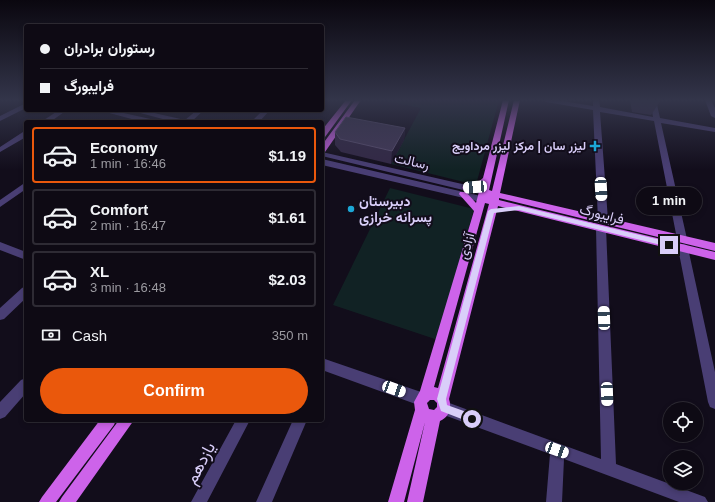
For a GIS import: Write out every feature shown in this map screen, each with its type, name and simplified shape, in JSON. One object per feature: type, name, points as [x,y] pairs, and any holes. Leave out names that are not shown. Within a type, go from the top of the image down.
[{"type":"main road","points":[[324,132],[331,123]]},
{"type":"main road","points":[[324,147],[341,123]]},
{"type":"main road","name":"آزادی","points":[[396,502],[423,400],[478,210],[500,123]]},
{"type":"main road","name":"آزادی","points":[[415,502],[493,202],[512,123]]},
{"type":"main road","points":[[478,210],[465,191],[480,186],[486,180]]},
{"type":"main road","points":[[498,181],[501,189],[511,198]]},
{"type":"main road","name":"فرایبورگ","points":[[482,195],[493,202],[602,224]]},
{"type":"main road","name":"فرایبورگ","points":[[493,202],[511,198],[602,224],[683,244],[715,256]]},
{"type":"main road","name":"فرایبورگ","points":[[683,244],[715,247]]},
{"type":"main road","points":[[436,394],[440,408],[426,414],[423,400],[436,394]]},
{"type":"main road","points":[[47,502],[107,422]]},
{"type":"main road","points":[[67,502],[126,422]]},
{"type":"street","points":[[597,123],[602,224],[609,469]]},
{"type":"street","points":[[658,123],[715,402]]},
{"type":"street","points":[[680,123],[715,130]]},
{"type":"street","points":[[0,150],[24,135]]},
{"type":"street","name":"رسالت","points":[[324,155],[482,195]]},
{"type":"street","name":"رسالت","points":[[324,162],[465,191]]},
{"type":"street","points":[[0,204],[24,186]]},
{"type":"street","points":[[0,246],[24,255]]},
{"type":"street","points":[[0,315],[24,293]]},
{"type":"street","points":[[324,367],[423,400]]},
{"type":"street","points":[[0,412],[24,386]]},
{"type":"street","points":[[440,408],[609,469],[679,498],[700,502]]},
{"type":"street","name":"یازدهم","points":[[199,502],[243,422]]},
{"type":"street","points":[[264,502],[299,422]]},
{"type":"street","points":[[554,502],[557,450]]},
{"type":"shaded area","points":[[413,123],[493,123],[476,185],[391,164]]},
{"type":"shaded area","points":[[390,188],[474,209],[438,340],[333,305]]},
{"type":"building","points":[[341,123],[380,123],[405,128],[392,151],[340,139],[335,132]]},
{"type":"place","name":"لیزر سان | مرکز لیزر مرداویج","points":[[595,146]]},
{"type":"place","name":"دبیرستان پسرانه خرازی","points":[[351,209]]},
{"type":"route","points":[[472,419],[444,408],[442,399],[491,211],[519,208],[669,245]]}]
